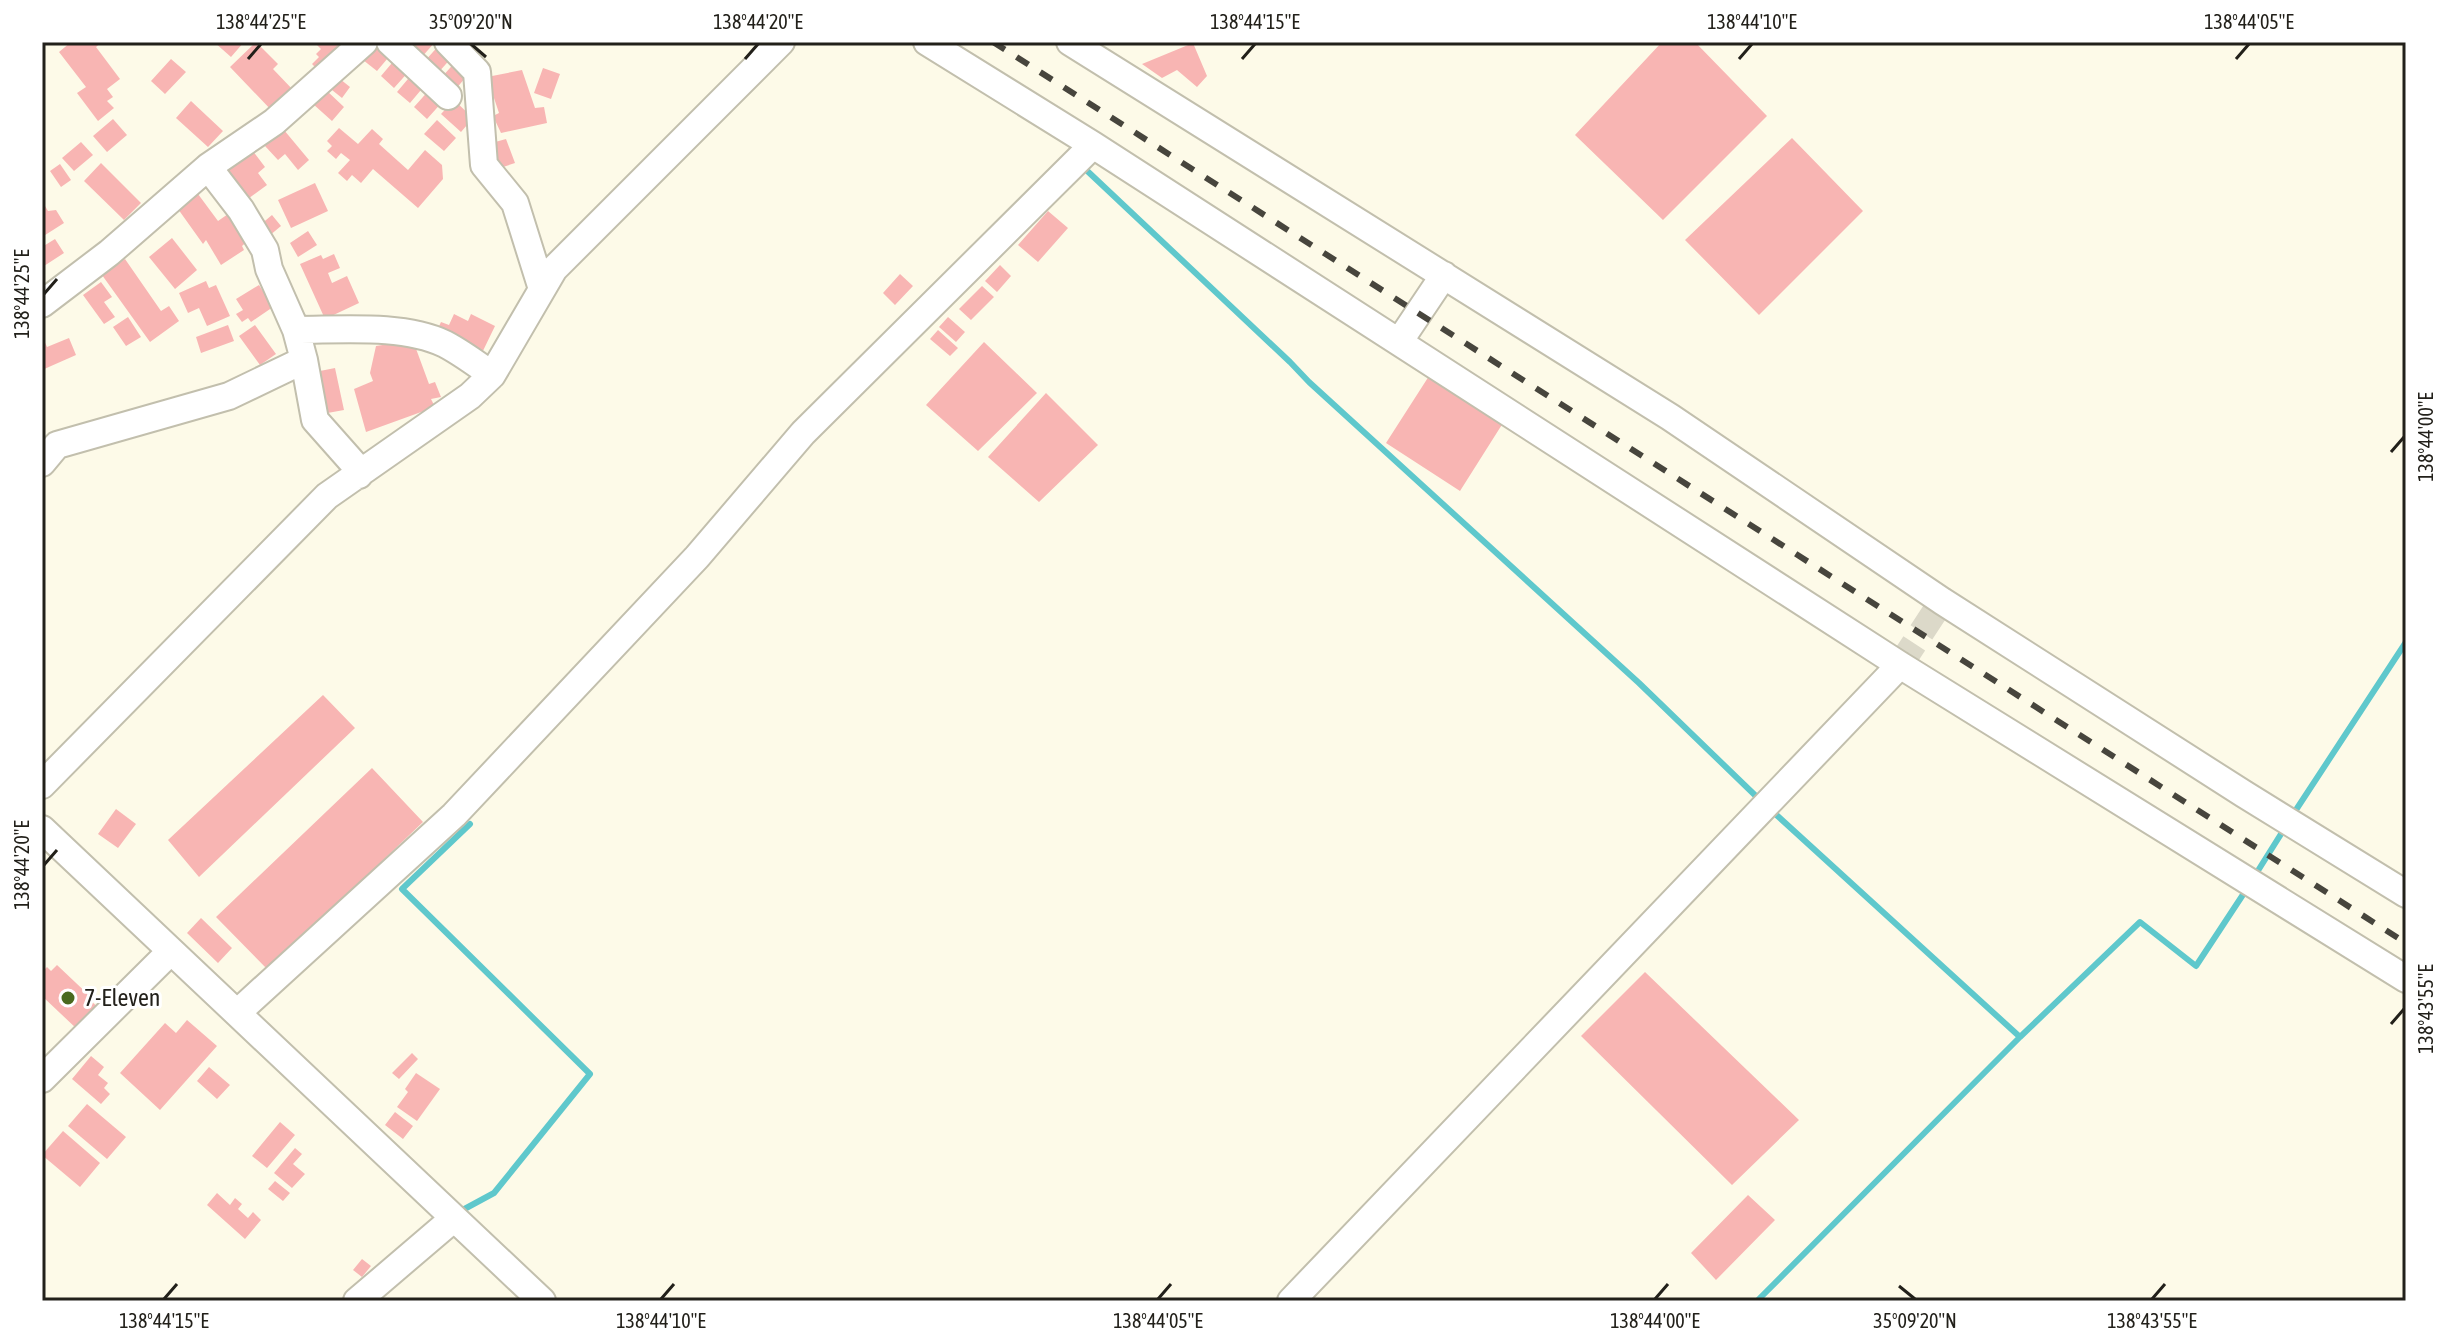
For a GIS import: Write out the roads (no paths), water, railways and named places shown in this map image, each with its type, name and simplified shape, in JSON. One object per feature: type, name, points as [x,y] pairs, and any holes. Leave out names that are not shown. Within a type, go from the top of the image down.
[{"type":"street","points":[[42,304],[109,253],[208,167],[274,122],[364,42]]},
{"type":"street","points":[[390,42],[448,96]]},
{"type":"street","points":[[448,42],[477,72],[484,165],[515,203],[542,289]]},
{"type":"street","points":[[42,785],[327,496],[470,396],[492,375],[554,269],[781,42]]},
{"type":"street","points":[[1070,42],[1670,417],[1942,601],[2406,894]]},
{"type":"street","points":[[941,46],[1900,665],[2406,979]]},
{"type":"street","points":[[237,1013],[454,815],[697,557],[803,433],[1093,145]]},
{"type":"street","points":[[208,167],[241,210],[265,250],[269,269],[296,330],[315,420],[354,464],[359,475]]},
{"type":"street","points":[[1399,342],[1444,275]]},
{"type":"street","points":[[296,330],[368,329],[418,336],[443,344],[492,375]]},
{"type":"street","points":[[42,463],[57,445],[229,396],[304,360]]},
{"type":"street","points":[[1291,1301],[1900,665]]},
{"type":"street","points":[[42,829],[542,1301]]},
{"type":"street","points":[[42,1079],[171,951]]},
{"type":"street","points":[[357,1301],[453,1219]]},
{"type":"waterway","points":[[1082,166],[1309,382],[1639,683],[1760,800]]},
{"type":"waterway","points":[[2292,816],[2406,642]]},
{"type":"waterway","points":[[1771,810],[2020,1037]]},
{"type":"waterway","points":[[457,1213],[494,1193],[590,1074],[402,889],[470,824]]},
{"type":"waterway","points":[[2254,877],[2286,826]]},
{"type":"waterway","points":[[1757,1301],[2020,1037],[2140,922],[2196,966],[2248,887]]},
{"type":"tunnel","points":[[1900,665],[1942,601]]},
{"type":"railway","points":[[993,42],[2406,943]]},
{"type":"place","name":"7-Eleven","points":[[68,998]]}]
